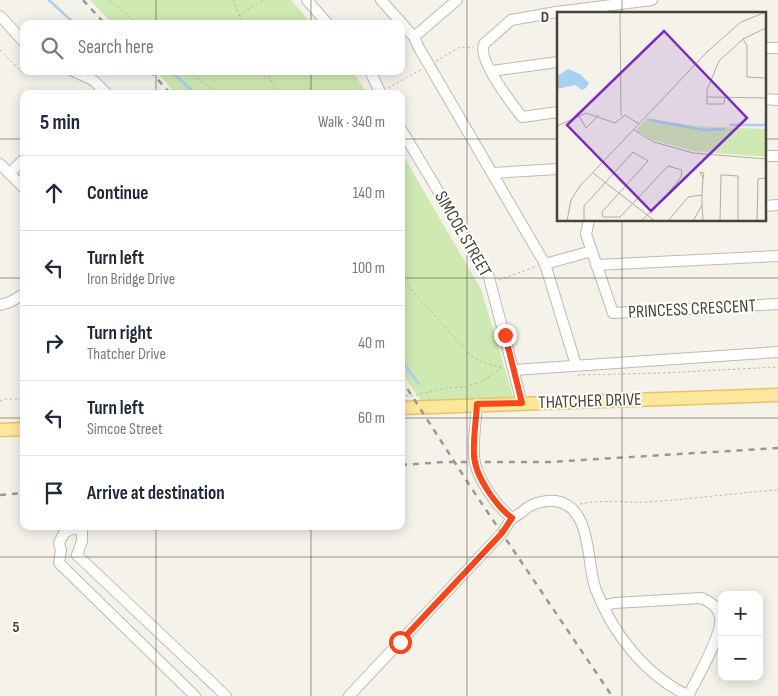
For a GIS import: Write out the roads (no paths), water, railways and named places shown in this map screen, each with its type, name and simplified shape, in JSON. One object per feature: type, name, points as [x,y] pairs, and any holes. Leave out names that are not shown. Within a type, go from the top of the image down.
[{"type":"main road","name":"THATCHER DRIVE","points":[[405,408],[778,395]]},
{"type":"main road","points":[[0,430],[20,429]]},
{"type":"street","points":[[307,0],[324,20]]},
{"type":"street","points":[[381,0],[399,20]]},
{"type":"street","points":[[414,37],[458,0]]},
{"type":"street","points":[[557,112],[522,117],[491,71],[482,49],[484,44],[511,20],[556,12],[652,0]]},
{"type":"street","points":[[0,16],[20,38]]},
{"type":"street","points":[[405,27],[414,37],[545,264],[576,370]]},
{"type":"street","points":[[491,71],[557,62]]},
{"type":"street","points":[[82,75],[93,80],[103,90]]},
{"type":"street","points":[[372,75],[379,90]]},
{"type":"street","name":"SIMCOE STREET","points":[[405,136],[488,274],[522,403]]},
{"type":"street","points":[[9,174],[20,163]]},
{"type":"street","points":[[0,164],[20,184]]},
{"type":"street","points":[[493,173],[557,169]]},
{"type":"street","name":"PRINCESS CRESCENT","points":[[589,221],[586,234],[614,313],[778,304]]},
{"type":"street","points":[[545,264],[592,252]]},
{"type":"street","points":[[596,266],[778,256]]},
{"type":"street","points":[[0,305],[20,296]]},
{"type":"street","points":[[515,372],[576,370],[778,352]]},
{"type":"street","points":[[477,404],[474,457],[479,476],[503,511],[512,518]]},
{"type":"street","points":[[348,696],[502,533],[512,518],[520,516],[530,506],[558,501],[580,518],[585,531],[595,588],[604,606],[618,632],[635,653],[664,682],[689,696],[719,632],[720,618],[714,604],[702,598],[614,603],[604,606]]},
{"type":"street","points":[[70,530],[64,533],[59,543],[61,550],[59,563],[195,696]]},
{"type":"street","points":[[78,530],[82,532],[82,541],[77,555],[226,696]]},
{"type":"waterway","points":[[49,0],[71,20]]},
{"type":"waterway","points":[[175,75],[191,90]]},
{"type":"waterway","points":[[405,365],[419,384]]},
{"type":"railway","points":[[83,0],[101,20]]},
{"type":"railway","points":[[154,75],[167,90]]},
{"type":"railway","points":[[405,385],[472,489],[612,696]]},
{"type":"railway","points":[[405,465],[444,462],[549,462],[778,448]]},
{"type":"railway","points":[[0,495],[20,493]]}]
